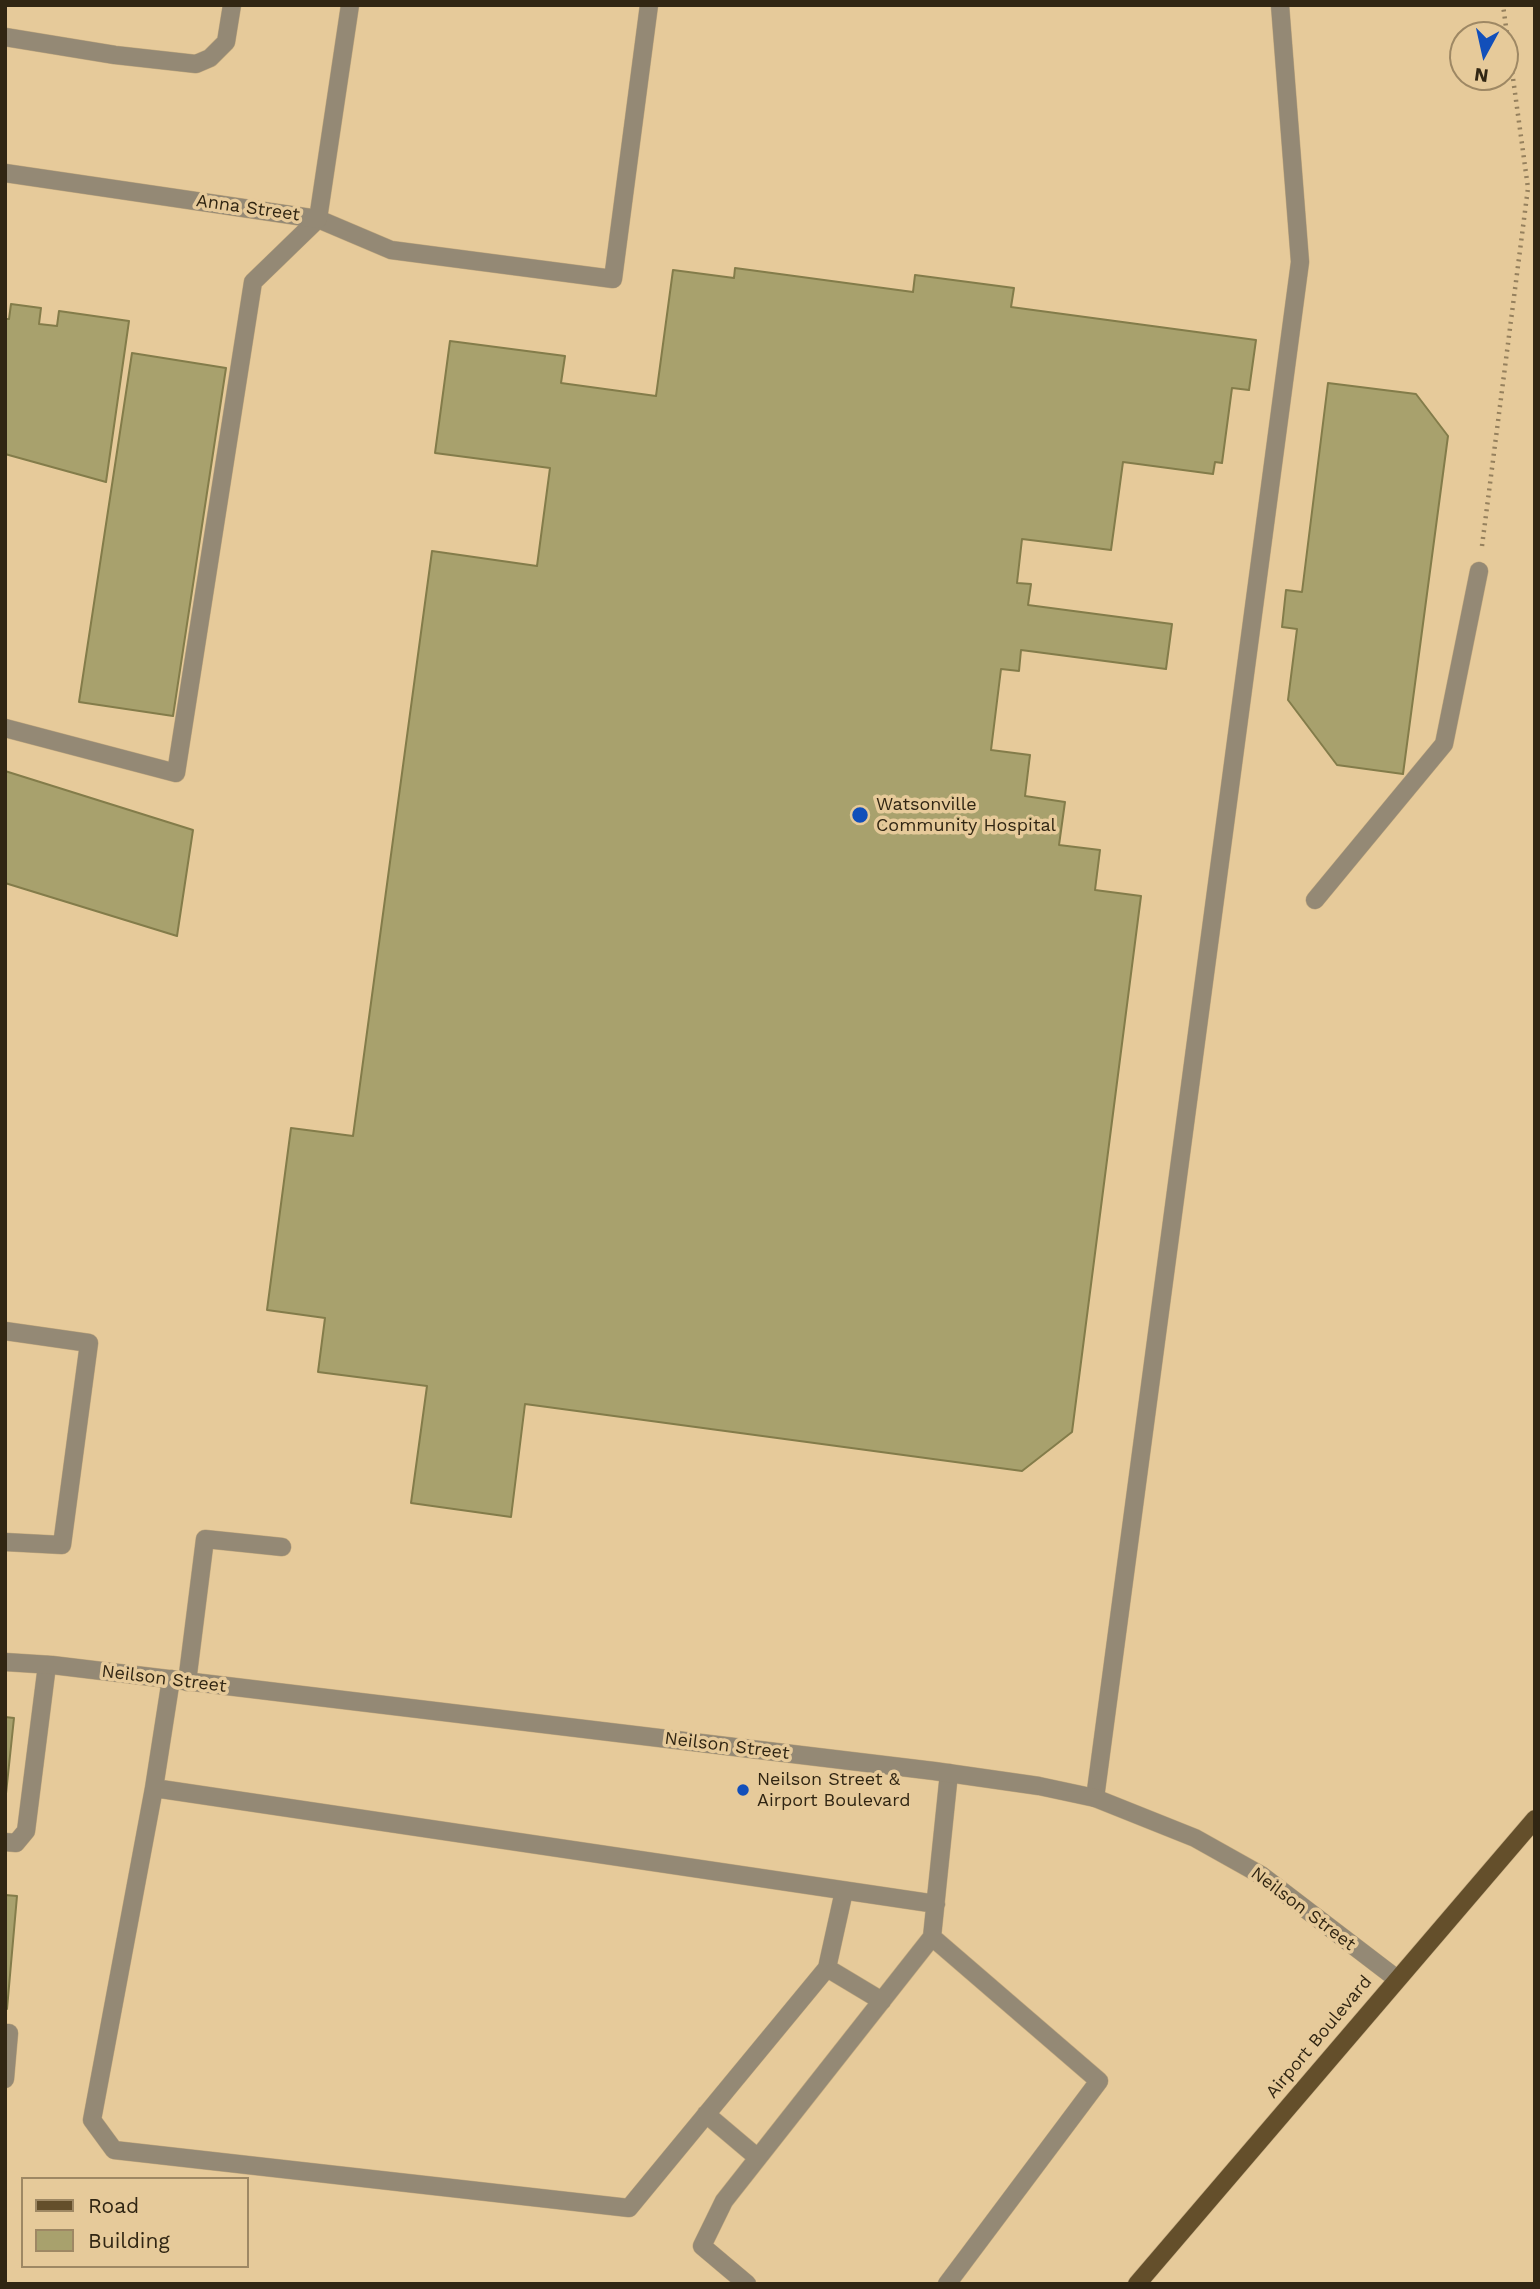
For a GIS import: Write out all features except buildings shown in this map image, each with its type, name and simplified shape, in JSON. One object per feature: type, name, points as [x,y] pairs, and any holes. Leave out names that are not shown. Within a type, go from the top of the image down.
[{"type":"main road","name":"Airport Boulevard","points":[[1137,2284],[1535,1819]]},
{"type":"street","points":[[5,37],[115,55],[196,64],[210,58],[226,42],[232,5]]},
{"type":"street","name":"Anna Street","points":[[5,173],[318,219],[350,5]]},
{"type":"street","points":[[5,728],[176,773],[253,282],[318,219],[391,250],[613,279],[649,5]]},
{"type":"street","points":[[1095,1798],[1300,262],[1280,5]]},
{"type":"street","points":[[1315,900],[1444,744],[1479,570]]},
{"type":"street","points":[[5,1331],[89,1343],[62,1545],[5,1542]]},
{"type":"street","points":[[282,1547],[205,1539],[179,1681],[154,1788],[92,2120],[114,2150],[629,2208],[827,1968],[844,1891]]},
{"type":"street","name":"Neilson Street","points":[[5,1662],[949,1773],[1039,1786],[1095,1798],[1195,1838],[1261,1875],[1397,1979]]},
{"type":"street","points":[[5,1842],[16,1843],[26,1831],[47,1665]]},
{"type":"street","points":[[747,2284],[702,2246],[724,2202],[932,1937],[949,1773]]},
{"type":"street","points":[[154,1788],[936,1904]]},
{"type":"street","points":[[932,1937],[1099,2081],[947,2284]]},
{"type":"street","points":[[827,1968],[882,2001]]},
{"type":"street","points":[[5,2032],[9,2033],[5,2079]]},
{"type":"street","points":[[706,2114],[758,2158]]},
{"type":"path","points":[[1479,570],[1528,188],[1503,5]]},
{"type":"place","name":"Watsonville Community Hospital","points":[[860,815]]},
{"type":"place","name":"Neilson Street & Airport Boulevard","points":[[743,1790]]}]
